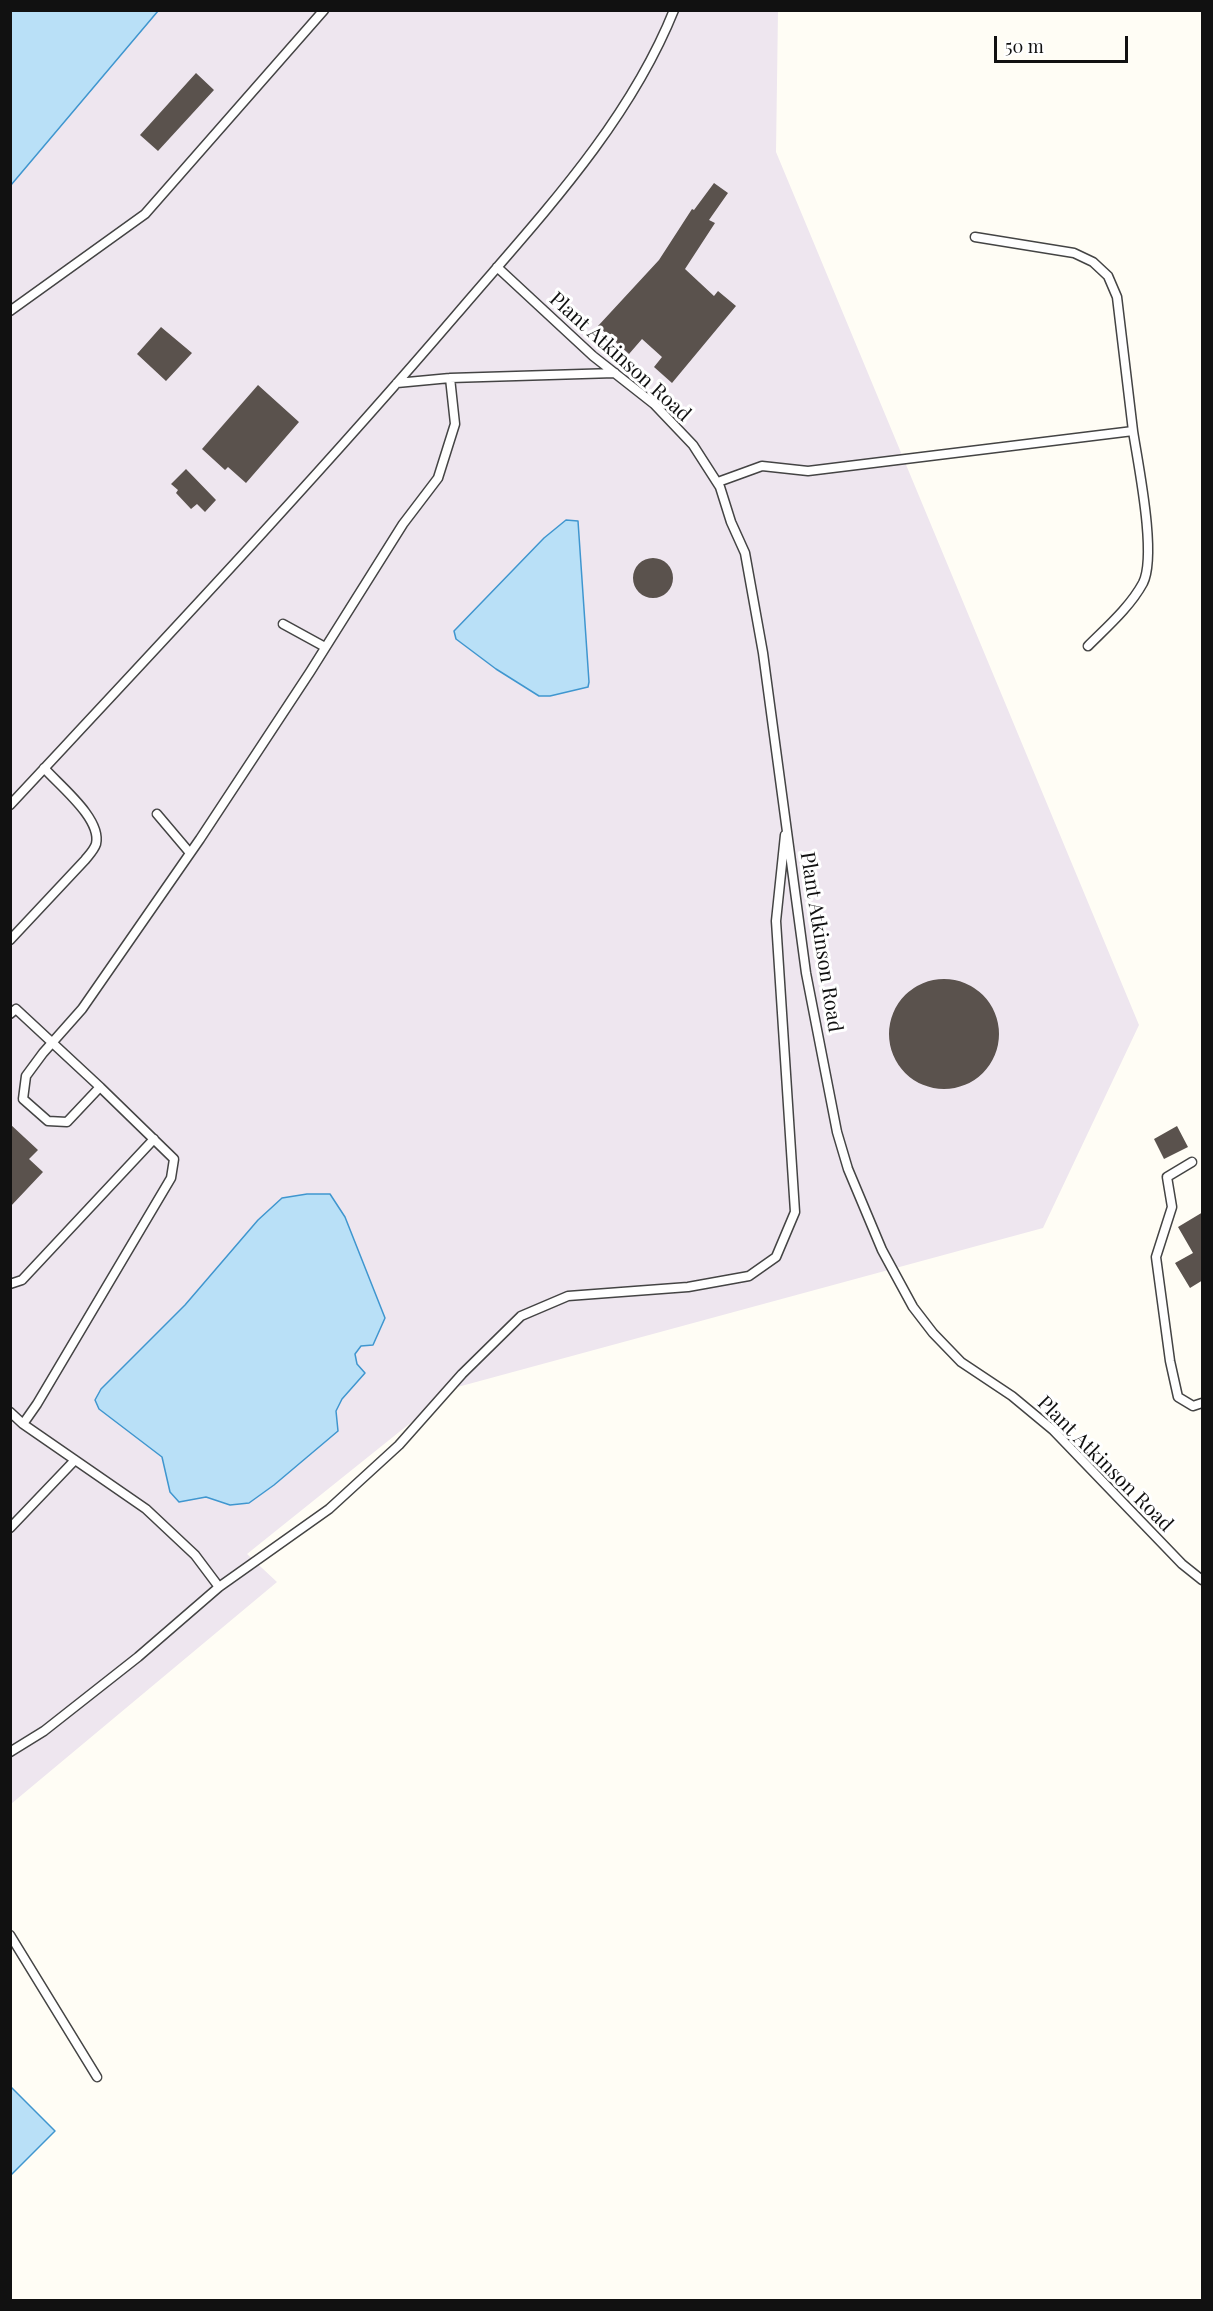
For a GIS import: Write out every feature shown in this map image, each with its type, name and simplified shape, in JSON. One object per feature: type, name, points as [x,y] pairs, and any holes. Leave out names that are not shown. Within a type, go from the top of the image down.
[{"type":"lane","points":[[10,311],[145,214],[324,10]]},
{"type":"lane","points":[[10,805],[238,560],[397,383],[581,169],[655,53],[674,10]]},
{"type":"lane","points":[[975,237],[1074,253],[1093,262],[1108,276],[1117,297],[1149,544],[1144,581],[1127,605],[1088,646]]},
{"type":"lane","name":"Plant Atkinson Road","points":[[497,267],[615,373],[654,404],[693,445],[718,482],[745,553],[763,652],[806,973],[837,1132],[863,1209],[882,1250],[908,1297],[933,1333],[961,1362],[1012,1396],[1053,1430],[1182,1564],[1203,1580]]},
{"type":"lane","points":[[397,383],[450,378],[615,373]]},
{"type":"lane","points":[[100,1087],[67,1122],[48,1121],[23,1099],[26,1076],[52,1042],[82,1009],[190,853],[403,524],[438,478],[455,424],[450,378]]},
{"type":"lane","points":[[718,482],[762,466],[808,471],[1133,431]]},
{"type":"lane","points":[[283,624],[325,647]]},
{"type":"lane","points":[[10,940],[85,860],[96,845],[97,833],[91,819],[44,768]]},
{"type":"lane","points":[[157,814],[190,853]]},
{"type":"lane","points":[[10,1752],[44,1731],[138,1657],[219,1587],[338,1501],[399,1445],[462,1374],[521,1316],[568,1296],[688,1287],[749,1276],[776,1257],[795,1212],[776,921],[786,823]]},
{"type":"lane","points":[[10,1014],[16,1009],[174,1159],[171,1178],[37,1404],[22,1424]]},
{"type":"lane","points":[[10,1284],[22,1280],[154,1139]]},
{"type":"lane","points":[[1192,1162],[1167,1177],[1172,1207],[1156,1257],[1170,1361],[1178,1397],[1193,1406],[1203,1403]]},
{"type":"lane","points":[[10,1412],[22,1424],[147,1509],[195,1555],[219,1587]]},
{"type":"lane","points":[[10,1528],[75,1460]]},
{"type":"lane","points":[[10,1935],[97,2077]]},
{"type":"shaded area","points":[[128,11],[778,11],[776,152],[1139,1025],[1043,1228],[454,1388],[247,1554],[277,1582],[11,1804],[10,138]]},
{"type":"water","points":[[10,11],[158,11],[11,185]]},
{"type":"water","points":[[566,520],[578,521],[589,682],[588,687],[550,696],[539,696],[496,669],[456,639],[454,631],[544,538]]},
{"type":"water","points":[[307,1194],[330,1194],[345,1217],[385,1318],[373,1345],[361,1346],[355,1354],[357,1364],[365,1373],[342,1399],[336,1411],[338,1431],[249,1503],[230,1505],[206,1497],[179,1502],[170,1492],[162,1457],[99,1409],[95,1400],[101,1389],[185,1305],[258,1220],[282,1198]]},
{"type":"water","points":[[11,2087],[55,2131],[11,2175]]},
{"type":"building","points":[[196,73],[214,90],[158,151],[140,135]]},
{"type":"building","points":[[714,183],[728,193],[709,220],[715,223],[685,269],[714,296],[718,291],[736,306],[672,383],[654,367],[662,357],[642,339],[629,354],[598,326],[659,260],[692,209],[694,210]]},
{"type":"building","points":[[161,327],[192,353],[166,381],[137,354]]},
{"type":"building","points":[[258,385],[299,422],[246,483],[228,467],[225,470],[202,449]]},
{"type":"building","points":[[186,469],[216,500],[205,512],[197,504],[191,509],[171,484]]},
{"type":"building","points":[[653,558],[661,559],[667,564],[672,570],[672,586],[667,592],[661,597],[653,598],[645,597],[639,592],[634,586],[633,578],[634,570],[639,564],[645,559]]},
{"type":"building","points":[[944,979],[965,983],[983,995],[995,1013],[999,1034],[995,1055],[983,1073],[965,1085],[944,1089],[923,1085],[905,1073],[893,1055],[889,1034],[893,1013],[905,995],[923,983]]},
{"type":"building","points":[[10,1124],[38,1150],[29,1159],[43,1172],[10,1207]]},
{"type":"building","points":[[1177,1126],[1188,1147],[1164,1159],[1154,1139]]},
{"type":"building","points":[[1203,1212],[1203,1280],[1190,1288],[1175,1263],[1193,1253],[1178,1227]]}]
